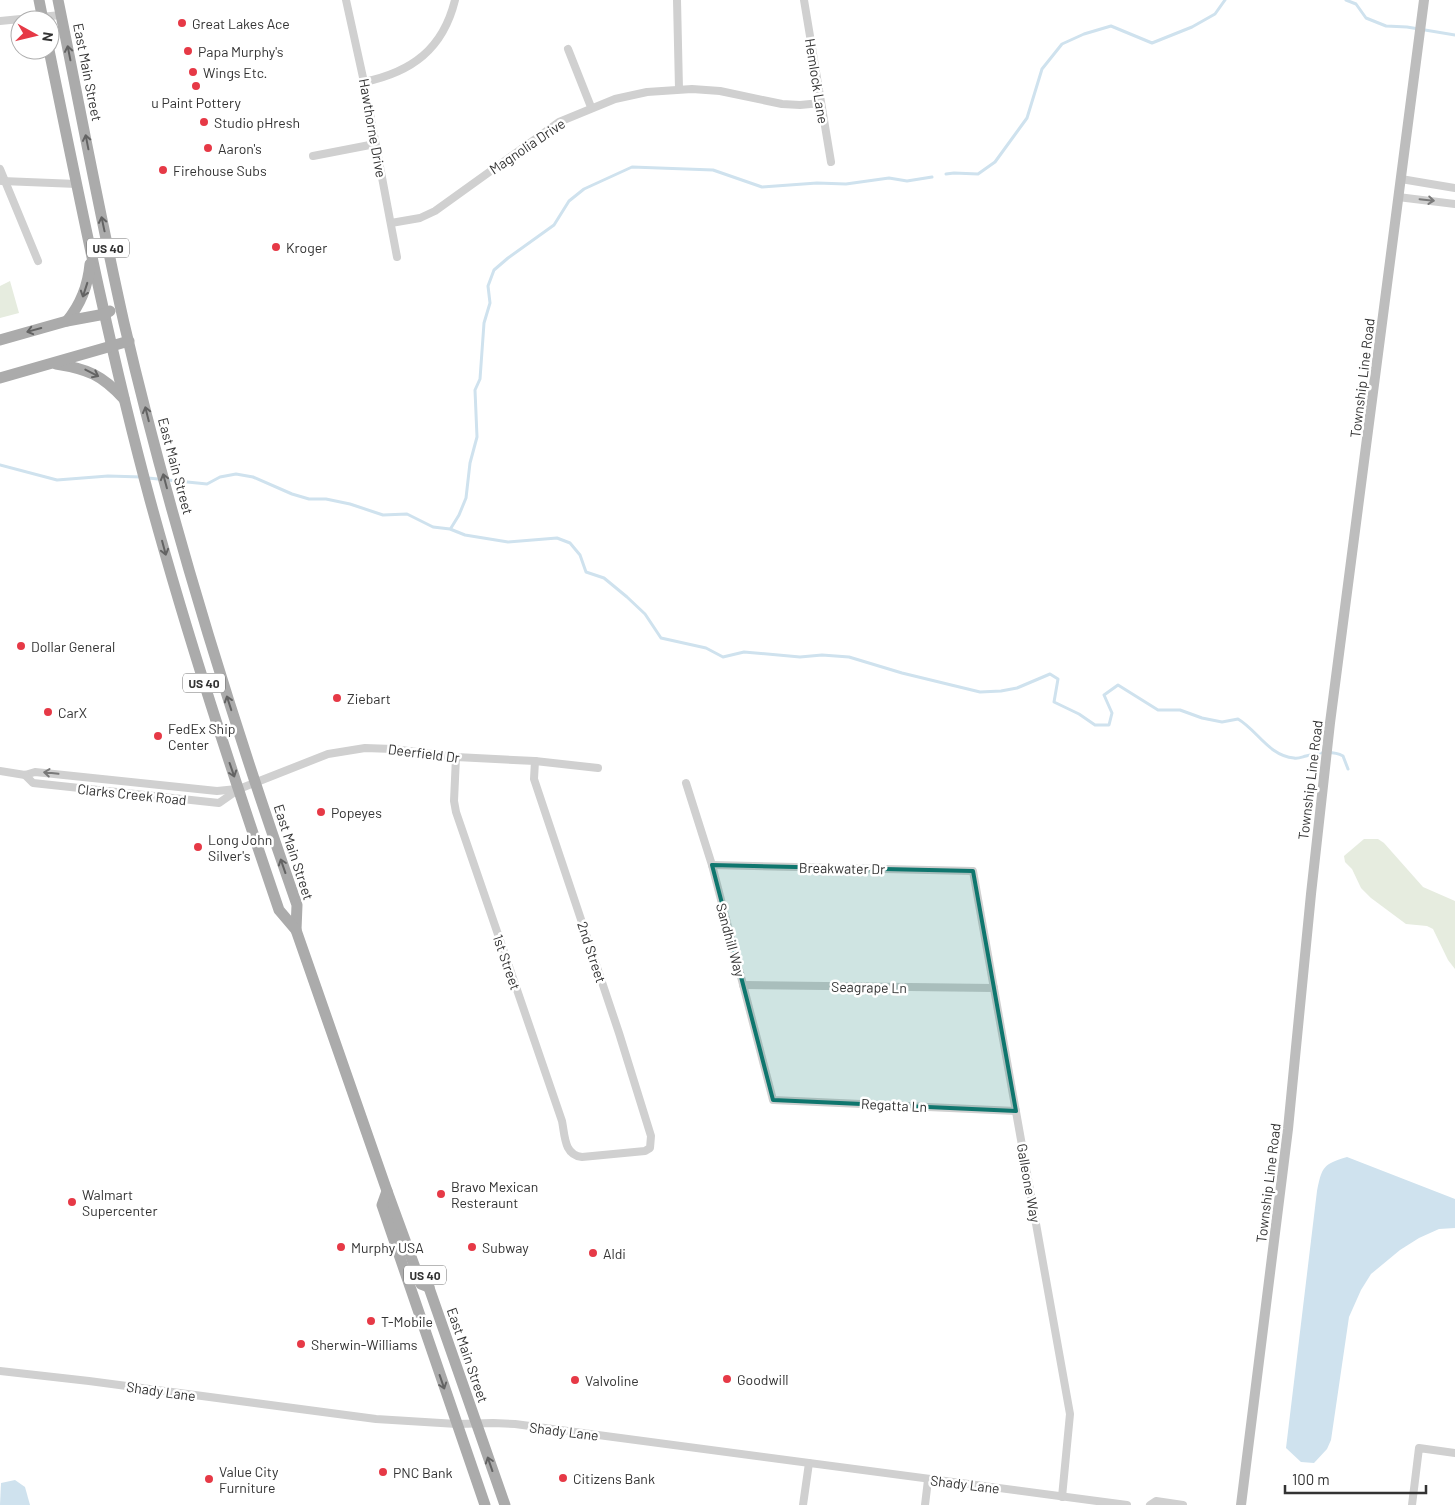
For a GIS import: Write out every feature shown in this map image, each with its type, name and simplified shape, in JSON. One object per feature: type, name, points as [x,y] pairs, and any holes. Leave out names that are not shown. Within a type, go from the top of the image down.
[{"type":"main road","name":"East Main Street","points":[[58,0],[129,342],[159,461],[204,622],[280,910],[296,930],[387,1191],[422,1284],[429,1287],[504,1505]]},
{"type":"main road","name":"East Main Street","points":[[51,60],[104,314],[151,501],[204,685],[297,905],[296,930]]},
{"type":"main road","points":[[67,321],[79,305],[86,290],[91,254]]},
{"type":"main road","points":[[0,340],[67,321],[104,314],[121,306]]},
{"type":"main road","points":[[0,378],[129,342]]},
{"type":"main road","points":[[52,364],[89,371],[104,380],[124,399]]},
{"type":"main road","name":"East Main Street","points":[[387,1191],[382,1205],[485,1505]]},
{"type":"street","name":"Hawthorne Drive","points":[[346,0],[364,82],[396,257]]},
{"type":"street","points":[[364,82],[392,75],[420,59],[448,22],[455,0]]},
{"type":"street","points":[[677,0],[679,90]]},
{"type":"street","name":"Hemlock Lane","points":[[804,0],[831,162]]},
{"type":"street","name":"Township Line Road","points":[[1241,1505],[1288,1129],[1330,723],[1424,1]]},
{"type":"street","points":[[568,49],[591,108]]},
{"type":"street","name":"Magnolia Drive","points":[[391,224],[420,218],[435,211],[559,122],[591,108],[634,94],[692,89],[720,91],[782,104],[821,103]]},
{"type":"street","points":[[313,156],[375,144]]},
{"type":"street","points":[[0,168],[2,181],[38,261]]},
{"type":"street","points":[[1398,197],[1452,203],[1454,188],[1401,178]]},
{"type":"street","points":[[2,181],[77,184]]},
{"type":"street","name":"Deerfield Dr","points":[[247,786],[328,754],[353,749],[393,749],[456,757],[598,768]]},
{"type":"street","name":"1st Street","points":[[456,757],[454,801],[456,812],[562,1122],[566,1144],[570,1152],[575,1156],[582,1157],[645,1150],[650,1148],[652,1142]]},
{"type":"street","name":"2nd Street","points":[[535,762],[534,779],[622,1042],[652,1136],[652,1142]]},
{"type":"street","name":"Clarks Creek Road","points":[[0,771],[25,775],[36,772],[217,791],[247,786]]},
{"type":"street","name":"Clarks Creek Road","points":[[25,775],[33,783],[219,803],[247,786]]},
{"type":"street","name":"Sandhill Way","points":[[686,782],[712,865],[773,1100]]},
{"type":"street","name":"Breakwater Dr","points":[[712,865],[973,871]]},
{"type":"street","name":"Galleone Way","points":[[973,871],[1070,1414],[1062,1497]]},
{"type":"street","name":"Seagrape Ln","points":[[743,985],[994,988]]},
{"type":"street","name":"Regatta Ln","points":[[773,1100],[1016,1111]]},
{"type":"street","name":"Shady Lane","points":[[0,1371],[376,1419],[457,1424],[515,1424],[1127,1505]]},
{"type":"street","points":[[1412,1505],[1420,1448],[1455,1453]]},
{"type":"street","points":[[803,1505],[809,1463]]},
{"type":"street","points":[[925,1505],[928,1480]]},
{"type":"street","points":[[1150,1505],[1156,1501],[1183,1505]]},
{"type":"highlighted area","points":[[712,865],[973,871],[1016,1111],[773,1100]]},
{"type":"shaded area","points":[[10,281],[19,313],[0,318],[0,286]]},
{"type":"shaded area","points":[[1364,839],[1378,839],[1384,843],[1423,887],[1455,901],[1455,969],[1448,960],[1433,929],[1427,926],[1406,924],[1371,898],[1361,888],[1352,869],[1345,862],[1344,856]]},
{"type":"water","points":[[1347,1157],[1455,1199],[1455,1228],[1439,1229],[1419,1238],[1400,1250],[1371,1274],[1361,1290],[1349,1317],[1331,1440],[1327,1449],[1314,1463],[1301,1462],[1286,1448],[1317,1191],[1320,1177],[1325,1168],[1333,1162]]},
{"type":"water","points":[[15,1480],[25,1487],[30,1505],[0,1505],[1,1483]]},
{"type":"waterway","points":[[946,174],[978,174],[995,162],[1027,118],[1042,69],[1062,44],[1084,34],[1111,26],[1152,43],[1192,27],[1215,14],[1225,0]]},
{"type":"waterway","points":[[1346,0],[1356,4],[1366,18],[1386,26],[1407,27],[1455,35]]},
{"type":"waterway","points":[[451,528],[466,498],[470,463],[477,437],[475,390],[480,379],[484,323],[490,303],[488,286],[494,270],[554,225],[569,201],[584,189],[632,167],[713,170],[762,187],[817,183],[846,184],[889,178],[907,181],[932,177]]},
{"type":"waterway","points":[[0,465],[57,480],[108,476],[142,477]]},
{"type":"waterway","points":[[148,478],[207,484],[220,477],[236,474],[253,477],[292,494],[309,499],[326,499],[350,504],[383,515],[407,514],[433,527],[450,529],[465,535],[508,542],[557,538],[570,543],[580,555],[586,572],[604,578],[645,614],[661,638],[706,648],[723,657],[744,652],[800,657],[822,655],[849,657],[902,673],[980,692],[1017,688],[1050,674],[1058,679],[1054,702],[1079,714],[1095,725],[1109,725],[1112,713],[1104,695],[1118,685],[1158,710],[1180,710],[1202,718],[1222,722],[1238,719],[1270,748],[1285,756],[1297,758],[1325,753],[1339,754],[1343,756],[1348,769]]},
{"type":"place","name":"Great Lakes Ace","points":[[182,23]]},
{"type":"place","name":"Papa Murphy's","points":[[188,51]]},
{"type":"place","name":"Wings Etc.","points":[[193,72]]},
{"type":"place","name":"u Paint Pottery","points":[[196,86]]},
{"type":"place","name":"Studio pHresh","points":[[204,122]]},
{"type":"place","name":"Aaron's","points":[[208,148]]},
{"type":"place","name":"Firehouse Subs","points":[[163,170]]},
{"type":"place","name":"Kroger","points":[[276,247]]},
{"type":"place","name":"Dollar General","points":[[21,646]]},
{"type":"place","name":"Ziebart","points":[[337,698]]},
{"type":"place","name":"CarX","points":[[48,712]]},
{"type":"place","name":"FedEx Ship Center","points":[[158,736]]},
{"type":"place","name":"Popeyes","points":[[321,812]]},
{"type":"place","name":"Long John Silver's","points":[[198,847]]},
{"type":"place","name":"Bravo Mexican Resteraunt","points":[[441,1194]]},
{"type":"place","name":"Walmart Supercenter","points":[[72,1202]]},
{"type":"place","name":"Murphy USA","points":[[341,1247]]},
{"type":"place","name":"Subway","points":[[472,1247]]},
{"type":"place","name":"Aldi","points":[[593,1253]]},
{"type":"place","name":"T-Mobile","points":[[371,1321]]},
{"type":"place","name":"Sherwin-Williams","points":[[301,1344]]},
{"type":"place","name":"Goodwill","points":[[727,1379]]},
{"type":"place","name":"Valvoline","points":[[575,1380]]},
{"type":"place","name":"PNC Bank","points":[[383,1472]]},
{"type":"place","name":"Citizens Bank","points":[[563,1478]]},
{"type":"place","name":"Value City Furniture","points":[[209,1479]]}]
